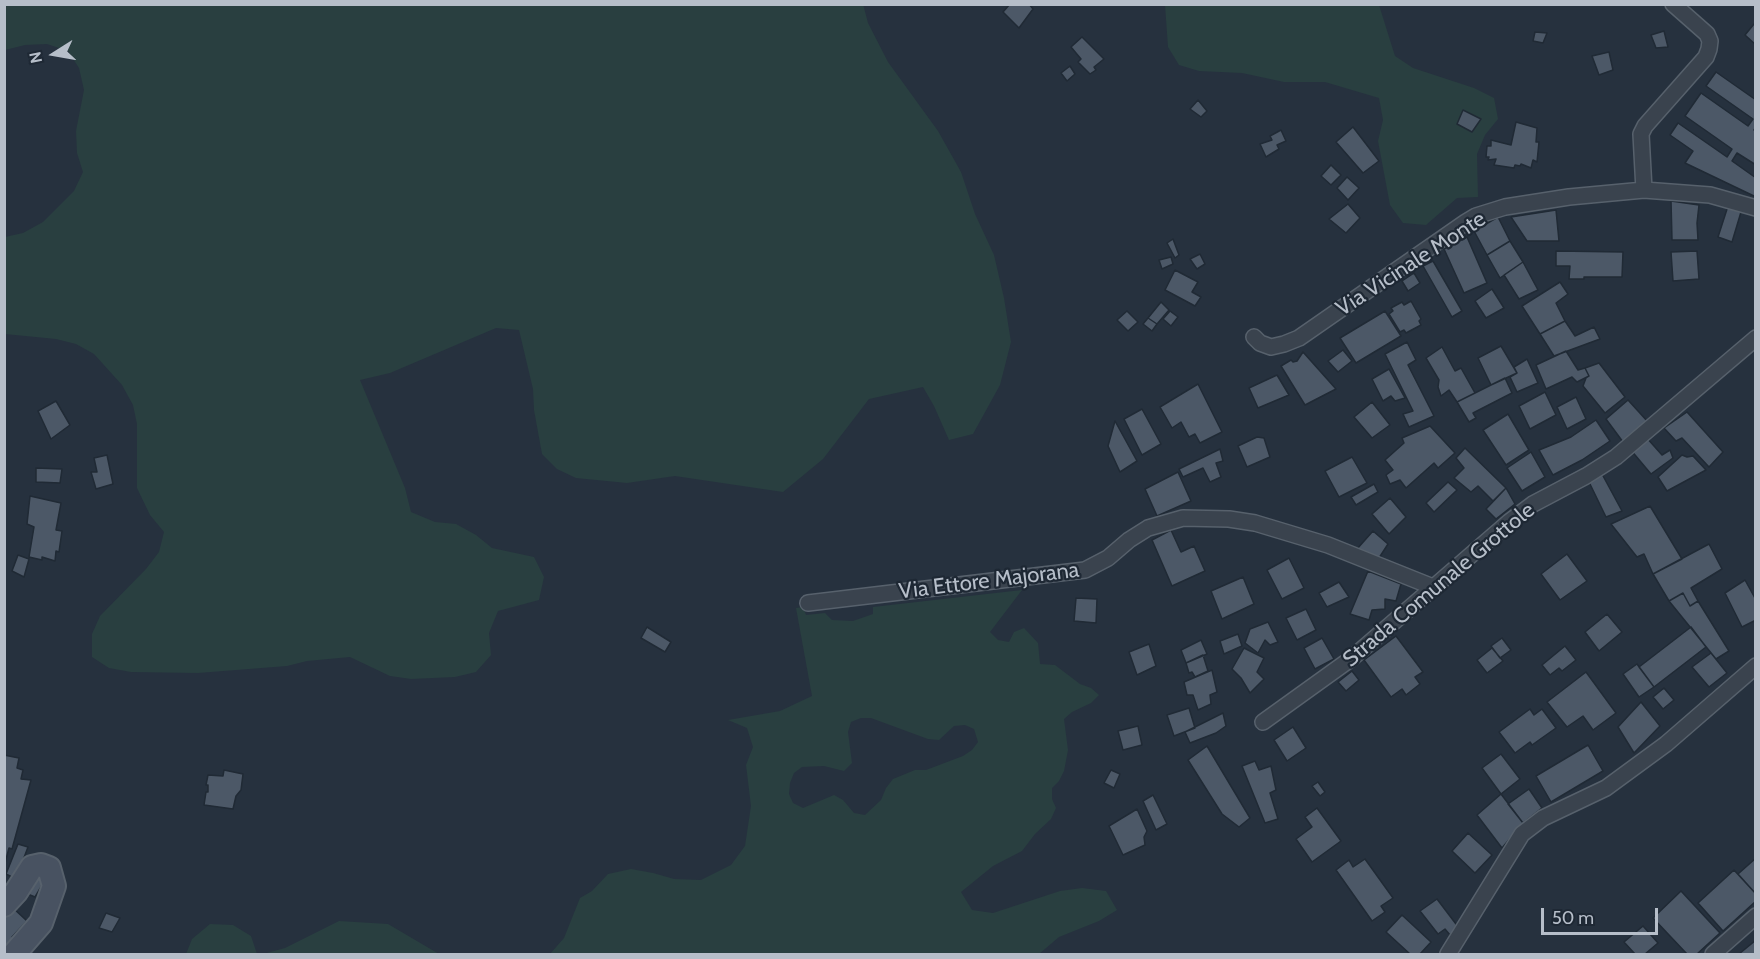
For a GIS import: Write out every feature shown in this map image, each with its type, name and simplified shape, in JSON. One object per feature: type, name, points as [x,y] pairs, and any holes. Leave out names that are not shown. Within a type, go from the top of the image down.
[{"type":"street","points":[[1644,190],[1641,134],[1645,126],[1706,57],[1709,49],[1707,34],[1673,4]]},
{"type":"street","name":"Via Vicinale Monte","points":[[1254,337],[1260,343],[1271,347],[1299,338],[1476,216],[1505,207],[1558,198],[1644,190],[1710,195],[1755,208]]},
{"type":"street","name":"Strada Comunale Grottole","points":[[1263,722],[1352,658],[1509,522],[1533,504],[1616,457],[1755,338]]},
{"type":"street","name":"Via Ettore Majorana","points":[[808,603],[1085,570],[1102,562],[1148,528],[1183,518],[1229,519],[1255,523],[1328,545],[1433,587]]},
{"type":"street","points":[[1448,954],[1522,834],[1543,818],[1606,788],[1666,744],[1755,666]]},
{"type":"street","points":[[4,906],[32,867],[41,865],[48,868],[54,886],[41,922],[14,954]]},
{"type":"street","points":[[1713,954],[1755,915]]},
{"type":"green space","points":[[863,4],[868,23],[888,62],[938,131],[961,172],[975,214],[994,255],[1011,342],[1000,385],[973,434],[949,440],[923,387],[869,399],[823,459],[783,492],[675,476],[627,483],[576,478],[557,469],[542,454],[534,410],[533,389],[519,330],[496,328],[390,373],[360,380],[405,488],[411,512],[435,522],[456,524],[476,535],[492,548],[534,557],[544,577],[539,600],[498,611],[489,633],[491,655],[476,672],[455,677],[411,679],[390,676],[350,657],[307,661],[287,666],[198,673],[131,672],[109,668],[92,657],[92,634],[100,616],[146,569],[159,552],[164,532],[150,515],[137,488],[137,424],[133,405],[122,385],[94,354],[76,344],[56,339],[5,334],[5,237],[23,233],[43,222],[74,191],[83,172],[77,153],[76,131],[84,90],[79,68],[68,51],[47,44],[25,45],[5,50],[5,5]]},
{"type":"green space","points":[[1165,5],[1379,5],[1395,56],[1413,68],[1474,88],[1494,98],[1498,119],[1485,135],[1477,154],[1478,197],[1457,198],[1426,225],[1403,223],[1390,205],[1378,141],[1383,120],[1379,98],[1325,82],[1284,82],[1242,73],[1199,71],[1179,65],[1168,47]]},
{"type":"green space","points":[[1022,590],[990,632],[998,640],[1009,642],[1014,632],[1024,628],[1038,643],[1040,664],[1055,665],[1099,695],[1091,703],[1072,712],[1064,719],[1068,750],[1064,771],[1052,788],[1052,799],[1056,808],[1051,819],[1022,851],[993,866],[961,892],[972,910],[993,913],[1060,891],[1082,888],[1106,891],[1117,910],[1099,921],[1059,937],[1039,954],[550,954],[564,938],[580,898],[592,891],[608,874],[631,869],[674,879],[701,880],[731,865],[745,846],[751,806],[746,765],[753,747],[747,728],[728,720],[780,711],[812,696],[796,608],[803,607],[806,615],[825,613],[832,620],[853,621],[873,614],[873,607]],"holes":[[[861,718],[871,718],[928,739],[939,740],[954,726],[965,725],[974,729],[978,742],[963,756],[893,779],[881,800],[865,815],[854,813],[843,800],[834,795],[803,808],[793,803],[789,794],[794,773],[802,767],[824,766],[844,771],[852,763],[848,732],[851,722]]]},
{"type":"green space","points":[[339,921],[388,924],[439,954],[263,954],[285,948]]},
{"type":"green space","points":[[210,924],[233,925],[251,936],[257,954],[186,954],[192,939]]},
{"type":"building","points":[[1010,4],[1029,4],[1033,9],[1019,28],[1003,12]]},
{"type":"building","points":[[1754,24],[1756,25],[1756,45],[1745,35]]},
{"type":"building","points":[[1664,31],[1668,47],[1656,48],[1651,35]]},
{"type":"building","points":[[1535,32],[1547,33],[1543,43],[1533,41]]},
{"type":"building","points":[[1082,37],[1104,59],[1094,67],[1096,70],[1090,74],[1078,62],[1081,59],[1071,47]]},
{"type":"building","points":[[1609,52],[1613,70],[1599,75],[1592,56]]},
{"type":"building","points":[[1070,66],[1075,74],[1067,81],[1061,73]]},
{"type":"building","points":[[1716,72],[1756,100],[1754,130],[1756,131],[1756,165],[1737,153],[1732,161],[1756,178],[1756,197],[1685,163],[1693,151],[1670,135],[1678,123],[1727,157],[1732,149],[1685,116],[1701,93],[1748,126],[1753,119],[1706,86]]},
{"type":"building","points":[[1198,100],[1207,111],[1201,117],[1190,109]]},
{"type":"building","points":[[1463,110],[1481,119],[1472,132],[1457,124]]},
{"type":"building","points":[[1516,122],[1537,128],[1536,142],[1539,142],[1537,162],[1533,160],[1531,168],[1521,164],[1520,166],[1515,165],[1514,168],[1494,165],[1496,159],[1488,160],[1489,157],[1486,157],[1487,146],[1491,146],[1491,140],[1511,145]]},
{"type":"building","points":[[1353,127],[1379,161],[1363,173],[1336,142]]},
{"type":"building","points":[[1281,130],[1286,141],[1277,145],[1279,149],[1266,157],[1260,144],[1272,140],[1270,136]]},
{"type":"building","points":[[1331,165],[1341,175],[1331,185],[1321,176]]},
{"type":"building","points":[[1347,177],[1359,188],[1348,200],[1337,188]]},
{"type":"building","points":[[1671,201],[1699,205],[1698,240],[1672,240]]},
{"type":"building","points":[[1348,204],[1360,218],[1346,233],[1329,219]]},
{"type":"building","points":[[1728,206],[1741,212],[1732,242],[1718,237]]},
{"type":"building","points":[[1556,210],[1559,241],[1527,241],[1511,217]]},
{"type":"building","points":[[1498,217],[1510,241],[1487,255],[1474,231]]},
{"type":"building","points":[[1467,237],[1487,283],[1464,293],[1444,249]]},
{"type":"building","points":[[1173,239],[1179,255],[1175,258],[1167,243]]},
{"type":"building","points":[[1510,241],[1523,262],[1500,278],[1487,255]]},
{"type":"building","points":[[1556,251],[1623,252],[1622,277],[1569,279],[1570,266],[1556,266]]},
{"type":"building","points":[[1697,251],[1699,279],[1673,281],[1671,252]]},
{"type":"building","points":[[1200,254],[1205,264],[1197,269],[1190,259]]},
{"type":"building","points":[[1171,257],[1173,264],[1162,269],[1159,260]]},
{"type":"building","points":[[1433,261],[1462,311],[1452,317],[1423,266]]},
{"type":"building","points":[[1523,262],[1538,290],[1519,299],[1504,275]]},
{"type":"building","points":[[1175,270],[1198,282],[1192,292],[1201,297],[1195,306],[1165,290]]},
{"type":"building","points":[[1414,273],[1420,283],[1408,291],[1402,281]]},
{"type":"building","points":[[1560,282],[1568,294],[1556,303],[1565,321],[1540,334],[1522,306]]},
{"type":"building","points":[[1492,289],[1504,308],[1486,318],[1475,301]]},
{"type":"building","points":[[1411,301],[1421,319],[1419,321],[1421,325],[1406,333],[1404,330],[1400,332],[1389,314],[1393,311],[1391,308],[1402,302],[1404,305]]},
{"type":"building","points":[[1161,302],[1169,310],[1157,324],[1148,318]]},
{"type":"building","points":[[1127,311],[1138,322],[1128,331],[1117,320]]},
{"type":"building","points":[[1170,311],[1178,317],[1171,326],[1163,319]]},
{"type":"building","points":[[1385,311],[1401,336],[1356,363],[1340,338]]},
{"type":"building","points":[[1148,318],[1157,324],[1152,331],[1143,324]]},
{"type":"building","points":[[1565,321],[1575,336],[1594,327],[1600,339],[1554,356],[1540,334]]},
{"type":"building","points":[[1407,342],[1416,360],[1408,365],[1434,416],[1409,427],[1403,414],[1413,411],[1385,354]]},
{"type":"building","points":[[1501,346],[1517,373],[1491,385],[1478,358]]},
{"type":"building","points":[[1442,347],[1455,371],[1461,368],[1475,393],[1457,402],[1449,390],[1441,396],[1438,387],[1439,380],[1426,358]]},
{"type":"building","points":[[1343,350],[1352,361],[1338,372],[1328,361]]},
{"type":"building","points":[[1566,351],[1578,370],[1585,368],[1589,376],[1577,382],[1572,377],[1546,389],[1536,365]]},
{"type":"building","points":[[1303,352],[1336,389],[1305,405],[1281,366],[1291,360],[1297,361]]},
{"type":"building","points":[[1527,359],[1538,383],[1517,392],[1510,377],[1517,373],[1514,367]]},
{"type":"building","points":[[1599,363],[1625,397],[1605,413],[1583,386],[1589,376],[1585,368]]},
{"type":"building","points":[[1389,369],[1405,398],[1395,401],[1391,396],[1383,401],[1372,379]]},
{"type":"building","points":[[1277,375],[1289,395],[1258,408],[1249,388]]},
{"type":"building","points":[[1505,378],[1512,393],[1473,413],[1476,418],[1469,422],[1457,402]]},
{"type":"building","points":[[1198,384],[1222,432],[1200,443],[1195,434],[1189,437],[1181,422],[1172,428],[1160,407]]},
{"type":"building","points":[[1545,392],[1556,415],[1530,429],[1519,406]]},
{"type":"building","points":[[1576,397],[1586,419],[1567,429],[1557,407]]},
{"type":"building","points":[[1628,400],[1648,422],[1623,442],[1606,419]]},
{"type":"building","points":[[56,401],[70,425],[51,439],[38,411]]},
{"type":"building","points":[[1372,402],[1390,425],[1372,438],[1354,417]]},
{"type":"building","points":[[1142,409],[1161,444],[1142,455],[1124,419]]},
{"type":"building","points":[[1687,412],[1723,452],[1709,467],[1682,438],[1676,441],[1664,428]]},
{"type":"building","points":[[1508,414],[1529,450],[1506,465],[1483,430]]},
{"type":"building","points":[[1596,420],[1610,441],[1582,460],[1553,475],[1539,450],[1571,437]]},
{"type":"building","points":[[1115,421],[1137,461],[1120,472],[1108,446]]},
{"type":"building","points":[[1430,426],[1455,453],[1438,468],[1434,463],[1406,488],[1400,480],[1390,484],[1386,475],[1393,470],[1385,460],[1404,443],[1402,438]]},
{"type":"building","points":[[1257,437],[1264,438],[1270,457],[1247,467],[1238,446]]},
{"type":"building","points":[[1646,437],[1662,455],[1670,450],[1673,458],[1651,474],[1630,449]]},
{"type":"building","points":[[1465,448],[1506,488],[1493,501],[1478,486],[1471,492],[1454,478],[1464,468],[1456,458]]},
{"type":"building","points":[[1220,449],[1223,461],[1216,463],[1221,477],[1210,482],[1203,468],[1183,477],[1179,469]]},
{"type":"building","points":[[1531,452],[1545,477],[1522,491],[1507,468]]},
{"type":"building","points":[[107,455],[113,484],[96,489],[91,472],[97,472],[94,458]]},
{"type":"building","points":[[1682,455],[1693,456],[1706,470],[1667,491],[1658,477]]},
{"type":"building","points":[[1352,457],[1367,483],[1339,497],[1325,471]]},
{"type":"building","points":[[36,468],[62,469],[60,483],[36,482]]},
{"type":"building","points":[[1178,472],[1191,501],[1157,516],[1145,489]]},
{"type":"building","points":[[1602,474],[1622,511],[1606,517],[1589,482]]},
{"type":"building","points":[[1448,482],[1457,490],[1434,512],[1426,503]]},
{"type":"building","points":[[1374,484],[1378,492],[1356,505],[1351,497]]},
{"type":"building","points":[[1506,488],[1515,504],[1496,519],[1486,509]]},
{"type":"building","points":[[30,496],[61,503],[56,530],[62,531],[59,552],[56,551],[55,561],[42,557],[42,560],[29,557],[34,527],[27,524]]},
{"type":"building","points":[[1390,498],[1406,517],[1389,534],[1372,514]]},
{"type":"building","points":[[1650,506],[1682,559],[1653,574],[1644,554],[1637,557],[1611,524]]},
{"type":"building","points":[[1171,530],[1181,552],[1194,546],[1205,571],[1172,586],[1152,540]]},
{"type":"building","points":[[1373,531],[1388,544],[1379,558],[1357,549]]},
{"type":"building","points":[[1709,544],[1722,569],[1691,588],[1698,601],[1690,606],[1683,593],[1669,601],[1653,574]]},
{"type":"building","points":[[1567,554],[1587,581],[1560,600],[1541,574]]},
{"type":"building","points":[[18,555],[29,559],[24,577],[12,571]]},
{"type":"building","points":[[1289,558],[1304,588],[1282,599],[1267,570]]},
{"type":"building","points":[[1368,571],[1401,584],[1396,601],[1385,599],[1385,609],[1372,610],[1369,620],[1350,614]]},
{"type":"building","points":[[1243,577],[1254,604],[1222,619],[1211,591]]},
{"type":"building","points":[[1745,580],[1756,600],[1756,620],[1742,627],[1725,593]]},
{"type":"building","points":[[1339,582],[1349,597],[1327,607],[1319,593]]},
{"type":"building","points":[[1683,593],[1690,606],[1698,601],[1729,651],[1716,659],[1669,601]]},
{"type":"building","points":[[1076,598],[1097,599],[1096,623],[1074,621]]},
{"type":"building","points":[[1306,609],[1316,630],[1297,640],[1286,618]]},
{"type":"building","points":[[1607,614],[1622,632],[1599,651],[1585,632]]},
{"type":"building","points":[[1268,622],[1278,642],[1270,645],[1265,640],[1258,653],[1245,643],[1250,629]]},
{"type":"building","points":[[647,627],[671,642],[665,652],[641,638]]},
{"type":"building","points":[[1691,627],[1706,647],[1654,687],[1639,667]]},
{"type":"building","points":[[1238,634],[1242,646],[1224,654],[1220,641]]},
{"type":"building","points":[[1396,636],[1423,672],[1415,677],[1420,684],[1406,695],[1402,689],[1391,697],[1364,660]]},
{"type":"building","points":[[1322,638],[1334,659],[1315,669],[1304,648]]},
{"type":"building","points":[[1502,638],[1511,650],[1500,658],[1491,646]]},
{"type":"building","points":[[1201,640],[1207,654],[1186,663],[1181,650]]},
{"type":"building","points":[[1149,644],[1156,666],[1137,675],[1129,652]]},
{"type":"building","points":[[1565,646],[1576,660],[1562,671],[1559,668],[1550,675],[1542,665]]},
{"type":"building","points":[[1244,648],[1264,658],[1257,672],[1264,679],[1250,693],[1232,669]]},
{"type":"building","points":[[1492,648],[1503,661],[1487,673],[1477,660]]},
{"type":"building","points":[[1711,653],[1727,673],[1709,687],[1692,667]]},
{"type":"building","points":[[1203,655],[1208,671],[1195,677],[1192,672],[1189,673],[1186,663]]},
{"type":"building","points":[[1637,664],[1654,687],[1639,697],[1623,674]]},
{"type":"building","points":[[1212,670],[1217,692],[1210,695],[1211,704],[1198,710],[1193,695],[1187,695],[1184,682]]},
{"type":"building","points":[[1352,671],[1359,680],[1346,691],[1338,682]]},
{"type":"building","points":[[1586,672],[1616,713],[1593,730],[1583,716],[1567,727],[1547,702]]},
{"type":"building","points":[[1664,688],[1674,700],[1663,709],[1653,697]]},
{"type":"building","points":[[1641,702],[1660,726],[1634,753],[1618,727]]},
{"type":"building","points":[[1189,708],[1195,728],[1174,736],[1167,715]]},
{"type":"building","points":[[1530,709],[1534,715],[1542,709],[1556,728],[1532,745],[1530,742],[1515,753],[1499,732]]},
{"type":"building","points":[[1223,713],[1226,726],[1216,733],[1190,743],[1185,732]]},
{"type":"building","points":[[1138,726],[1142,745],[1123,750],[1118,731]]},
{"type":"building","points":[[1293,727],[1306,748],[1287,761],[1274,740]]},
{"type":"building","points":[[1588,745],[1603,771],[1551,802],[1536,776]]},
{"type":"building","points":[[1207,746],[1250,818],[1239,827],[1222,814],[1188,760]]},
{"type":"building","points":[[1501,754],[1520,779],[1501,794],[1482,768]]},
{"type":"building","points":[[4,755],[19,758],[17,768],[23,770],[21,779],[31,780],[12,849],[9,848],[5,863]]},
{"type":"building","points":[[1255,761],[1259,770],[1271,766],[1276,790],[1270,793],[1278,819],[1265,823],[1242,766]]},
{"type":"building","points":[[224,770],[243,774],[241,790],[236,796],[233,809],[204,805],[206,792],[208,792],[208,785],[206,785],[208,775],[223,776]]},
{"type":"building","points":[[1111,770],[1120,774],[1114,788],[1104,783]]},
{"type":"building","points":[[1318,782],[1325,792],[1320,796],[1312,786]]},
{"type":"building","points":[[1529,789],[1542,808],[1523,823],[1508,804]]},
{"type":"building","points":[[1501,794],[1523,823],[1502,848],[1477,815]]},
{"type":"building","points":[[1153,795],[1167,824],[1156,830],[1143,801]]},
{"type":"building","points":[[1317,808],[1341,841],[1312,862],[1296,839],[1312,827],[1305,817]]},
{"type":"building","points":[[1137,809],[1147,831],[1144,837],[1145,845],[1123,855],[1109,826]]},
{"type":"building","points":[[1468,833],[1492,855],[1475,873],[1452,851]]},
{"type":"building","points":[[18,844],[28,847],[16,879],[6,874]]},
{"type":"building","points":[[1756,858],[1756,894],[1738,874]]},
{"type":"building","points":[[1365,859],[1393,898],[1381,906],[1385,912],[1372,921],[1336,870],[1349,860],[1353,867]]},
{"type":"building","points":[[1734,870],[1756,894],[1756,901],[1723,931],[1698,903]]},
{"type":"building","points":[[34,876],[44,882],[35,897],[25,893]]},
{"type":"building","points":[[1681,891],[1720,933],[1697,954],[1687,954],[1653,918]]},
{"type":"building","points":[[1437,899],[1459,928],[1450,935],[1445,929],[1438,934],[1420,911]]},
{"type":"building","points":[[13,908],[27,921],[12,937],[18,941],[4,951],[4,917]]},
{"type":"building","points":[[106,913],[120,918],[112,932],[99,928]]},
{"type":"building","points":[[1402,915],[1431,942],[1420,954],[1410,954],[1386,932]]},
{"type":"building","points":[[1643,926],[1658,943],[1645,954],[1635,954],[1624,942]]},
{"type":"building","points":[[1756,940],[1756,954],[1739,954]]}]
